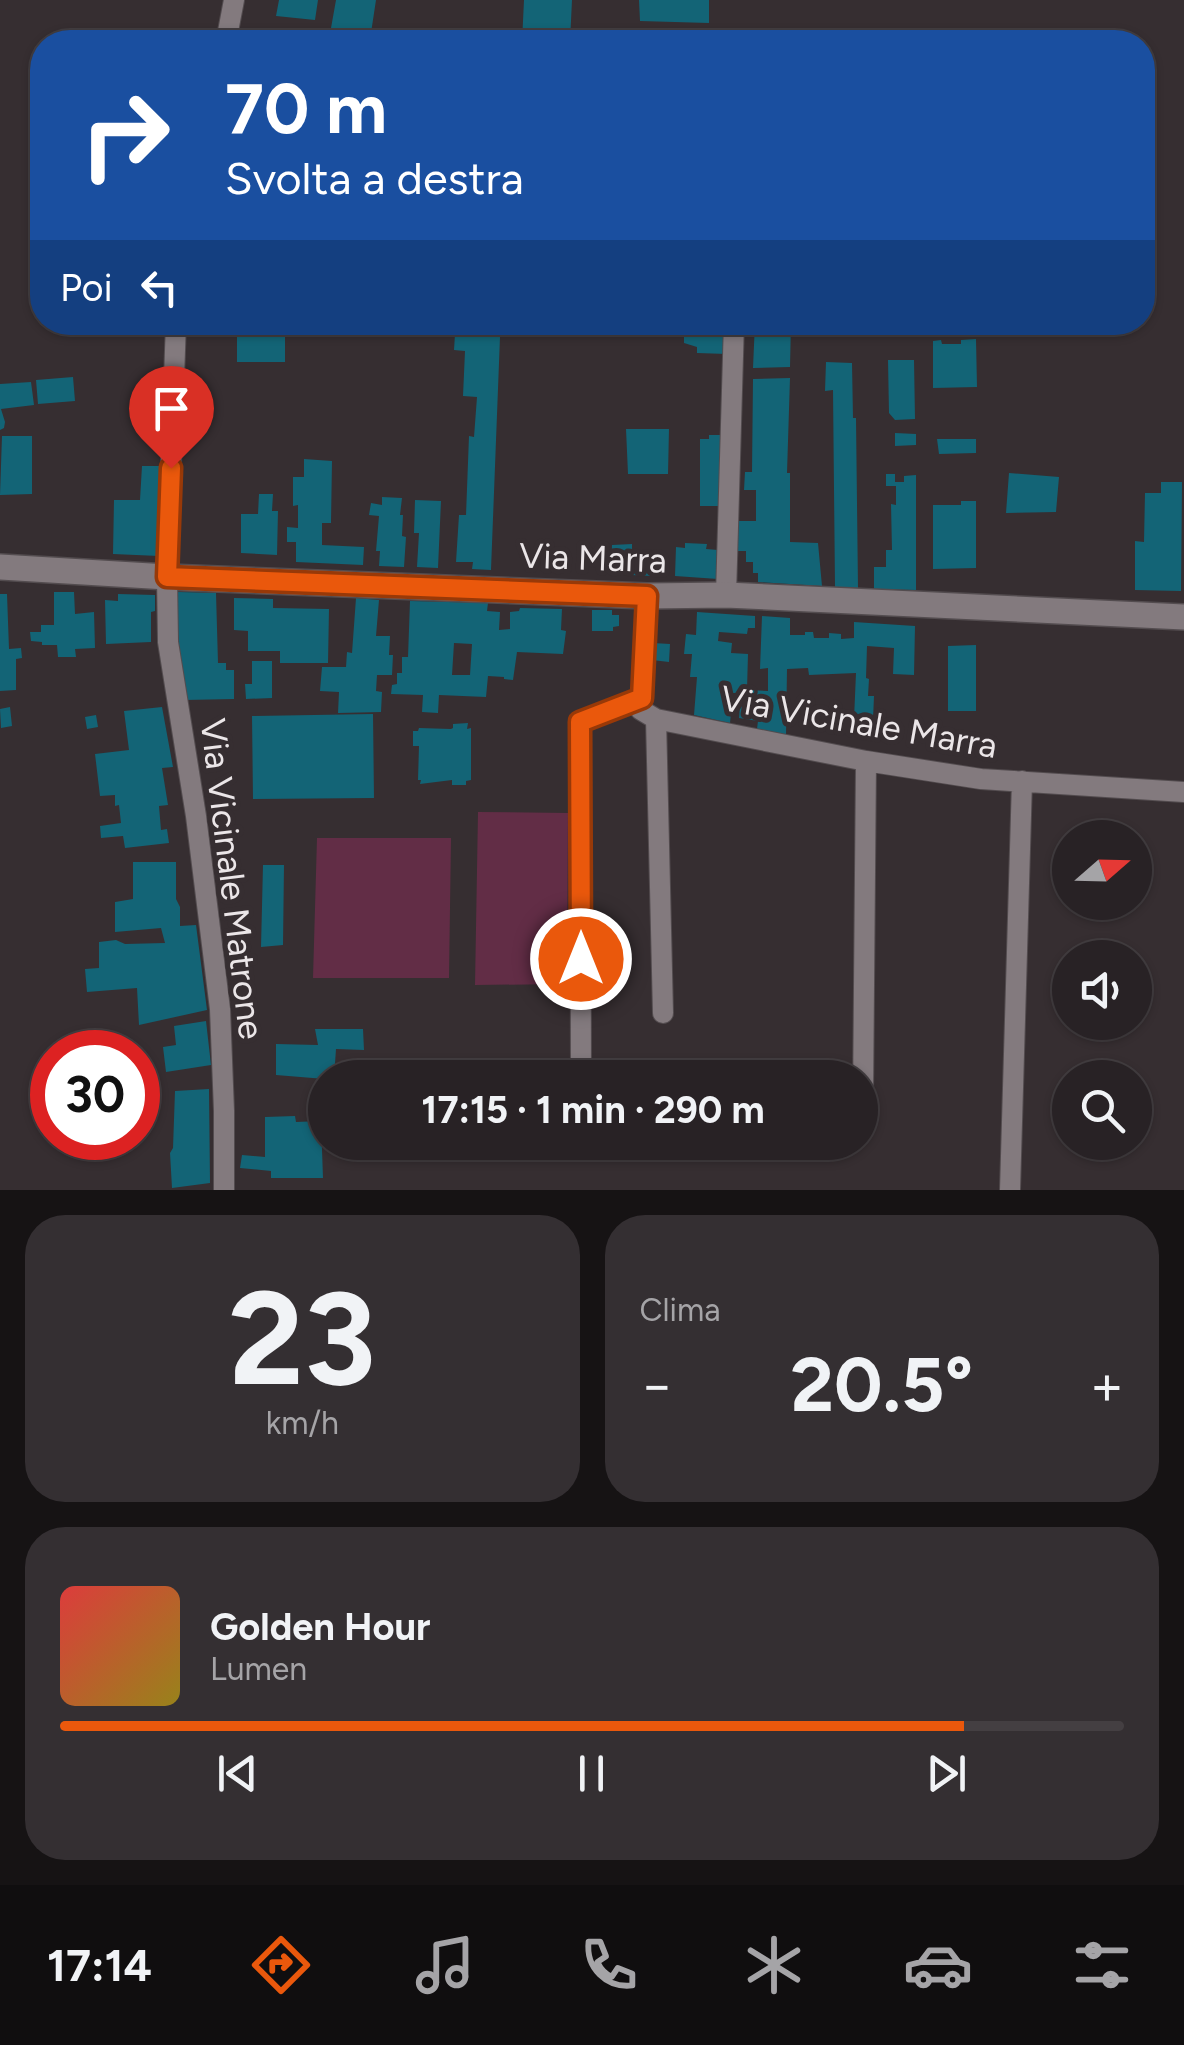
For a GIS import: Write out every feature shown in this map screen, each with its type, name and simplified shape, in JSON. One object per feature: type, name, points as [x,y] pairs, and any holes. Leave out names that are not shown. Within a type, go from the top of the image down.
[{"type":"main road","name":"Via Marra","points":[[0,567],[1184,617]]},
{"type":"street","points":[[228,30],[234,0]]},
{"type":"street","name":"Via Vicinale Matrone","points":[[176,335],[168,642],[196,816],[220,1009],[224,1190]]},
{"type":"street","points":[[726,595],[734,335]]},
{"type":"street","points":[[647,596],[641,710],[656,719],[664,1012]]},
{"type":"street","points":[[582,1060],[580,722],[642,698]]},
{"type":"street","name":"Via Vicinale Marra","points":[[656,719],[981,780],[1184,792]]},
{"type":"street","points":[[863,1060],[866,761]]},
{"type":"street","points":[[1010,1190],[1022,782]]},
{"type":"shaded area","points":[[478,812],[568,813],[567,984],[475,985]]},
{"type":"shaded area","points":[[317,838],[451,838],[449,978],[313,978]]},
{"type":"building","points":[[279,0],[318,0],[315,20],[276,16]]},
{"type":"building","points":[[336,0],[376,0],[371,30],[331,28]]},
{"type":"building","points":[[524,0],[572,0],[571,30],[523,30]]},
{"type":"building","points":[[639,0],[709,0],[709,23],[640,21]]},
{"type":"building","points":[[237,335],[285,335],[285,362],[237,362]]},
{"type":"building","points":[[455,335],[500,337],[491,570],[472,569],[473,562],[456,562],[459,515],[466,515],[469,436],[474,437],[477,397],[463,396],[465,351],[454,350]]},
{"type":"building","points":[[684,335],[728,335],[727,354],[697,353],[697,347],[684,343]]},
{"type":"building","points":[[754,335],[791,335],[790,367],[753,368]]},
{"type":"building","points":[[976,339],[977,387],[933,388],[933,341],[961,344],[961,340]]},
{"type":"building","points":[[888,360],[914,360],[915,419],[895,420],[889,413]]},
{"type":"building","points":[[826,362],[852,363],[858,588],[835,587],[833,390],[825,391]]},
{"type":"building","points":[[73,377],[75,401],[38,404],[36,380]]},
{"type":"building","points":[[790,378],[790,542],[818,543],[822,586],[758,582],[753,562],[746,562],[746,551],[730,551],[737,521],[756,521],[756,490],[744,490],[745,472],[752,472],[753,379]]},
{"type":"building","points":[[31,382],[34,405],[1,409],[5,422],[0,430],[0,384]]},
{"type":"building","points":[[626,429],[669,429],[668,474],[628,474]]},
{"type":"building","points":[[895,433],[916,434],[916,445],[895,446]]},
{"type":"building","points":[[709,435],[722,435],[721,506],[700,506],[700,439],[709,439]]},
{"type":"building","points":[[2,436],[32,436],[32,494],[0,495]]},
{"type":"building","points":[[937,439],[976,439],[976,453],[939,454]]},
{"type":"building","points":[[304,459],[332,461],[331,523],[322,523],[322,545],[364,547],[363,565],[296,562],[296,542],[287,542],[287,527],[298,528],[293,477],[304,477]]},
{"type":"building","points":[[142,466],[162,466],[159,556],[113,554],[114,500],[140,500]]},
{"type":"building","points":[[1009,473],[1059,477],[1056,512],[1006,513]]},
{"type":"building","points":[[886,474],[895,474],[895,482],[916,475],[916,590],[874,589],[874,567],[886,567],[886,550],[892,550],[891,504],[896,505],[896,486],[886,486]]},
{"type":"building","points":[[1161,482],[1182,482],[1181,591],[1135,590],[1135,541],[1144,542],[1145,493],[1161,493]]},
{"type":"building","points":[[259,494],[273,494],[272,511],[278,511],[277,555],[241,553],[241,514],[258,514]]},
{"type":"building","points":[[382,497],[402,498],[404,567],[379,566],[379,516],[369,515],[371,503],[382,505]]},
{"type":"building","points":[[415,500],[441,501],[438,568],[417,567],[419,533],[414,533]]},
{"type":"building","points":[[961,501],[976,501],[976,568],[933,569],[933,505],[961,505]]},
{"type":"building","points":[[685,543],[707,544],[706,549],[718,550],[718,579],[675,576],[676,547],[685,548]]},
{"type":"building","points":[[632,544],[632,555],[653,556],[652,576],[611,574],[612,545]]},
{"type":"building","points":[[54,592],[74,592],[75,614],[94,612],[95,648],[75,649],[76,657],[58,657],[57,645],[31,641],[30,632],[41,632],[41,625],[54,625]]},
{"type":"building","points":[[178,592],[216,593],[218,663],[226,663],[226,670],[234,670],[234,699],[184,700]]},
{"type":"building","points":[[0,594],[7,594],[9,649],[21,648],[22,658],[16,659],[16,690],[0,691]]},
{"type":"building","points":[[118,594],[155,595],[151,642],[106,644],[105,600],[118,601]]},
{"type":"building","points":[[234,598],[273,599],[273,608],[329,609],[328,663],[280,663],[280,651],[248,651],[248,631],[234,630]]},
{"type":"building","points":[[356,598],[379,600],[376,636],[390,636],[392,675],[377,675],[376,691],[382,692],[381,712],[338,713],[339,692],[320,691],[322,667],[346,667],[347,652],[352,653]]},
{"type":"building","points":[[410,601],[488,603],[487,611],[500,612],[499,630],[510,629],[510,612],[520,608],[562,609],[561,630],[566,631],[563,654],[517,652],[513,680],[488,676],[486,697],[439,695],[438,713],[422,712],[423,695],[391,694],[392,685],[397,684],[397,673],[402,673],[402,657],[408,657]],"holes":[[[454,643],[472,644],[470,675],[452,675]]]},
{"type":"building","points":[[592,610],[612,610],[612,615],[619,615],[619,626],[613,627],[613,631],[592,631]]},
{"type":"building","points":[[697,612],[755,616],[755,628],[748,628],[747,634],[719,632],[718,641],[732,643],[731,653],[748,654],[747,690],[768,691],[768,668],[760,669],[762,616],[790,618],[790,635],[813,632],[814,638],[829,638],[829,633],[841,634],[841,639],[854,638],[854,622],[915,626],[914,675],[893,674],[894,648],[867,646],[866,678],[868,696],[874,696],[873,720],[854,719],[856,673],[809,675],[808,668],[787,669],[786,736],[757,729],[758,721],[739,718],[741,693],[733,693],[730,723],[694,715],[697,677],[690,677],[692,654],[684,654],[686,634],[696,635]]},
{"type":"building","points":[[653,643],[670,644],[669,662],[652,660]]},
{"type":"building","points":[[976,645],[976,711],[948,711],[948,646]]},
{"type":"building","points":[[252,661],[272,661],[272,698],[246,699],[245,684],[252,684]]},
{"type":"building","points":[[10,707],[12,726],[1,728],[0,709]]},
{"type":"building","points":[[162,707],[173,767],[162,768],[168,805],[159,806],[161,830],[167,829],[169,843],[125,848],[123,836],[101,838],[100,826],[121,823],[115,795],[100,796],[95,754],[129,750],[124,711]]},
{"type":"building","points":[[373,714],[374,798],[253,799],[252,716]]},
{"type":"building","points":[[96,715],[98,727],[87,729],[85,717]]},
{"type":"building","points":[[468,723],[471,780],[466,785],[452,785],[452,780],[420,784],[419,746],[413,746],[413,731],[451,729],[453,724]]},
{"type":"building","points":[[133,862],[176,862],[180,926],[196,925],[207,1010],[139,1025],[137,988],[87,992],[85,969],[99,968],[99,942],[165,943],[161,928],[115,932],[115,902],[133,899]]},
{"type":"building","points":[[263,865],[284,865],[283,945],[261,947]]},
{"type":"building","points":[[206,1021],[211,1065],[166,1072],[163,1047],[176,1045],[174,1026]]},
{"type":"building","points":[[315,1029],[363,1029],[364,1050],[336,1049],[335,1060],[308,1060],[308,1078],[276,1075],[276,1044],[318,1045]]},
{"type":"building","points":[[209,1089],[210,1183],[172,1188],[170,1153],[175,1091]]},
{"type":"building","points":[[295,1116],[296,1122],[308,1122],[308,1160],[322,1160],[323,1178],[271,1178],[271,1171],[240,1168],[242,1155],[265,1157],[265,1117]]},
{"type":"route","points":[[171,468],[167,577],[647,596],[642,698],[580,722],[581,959]]}]
